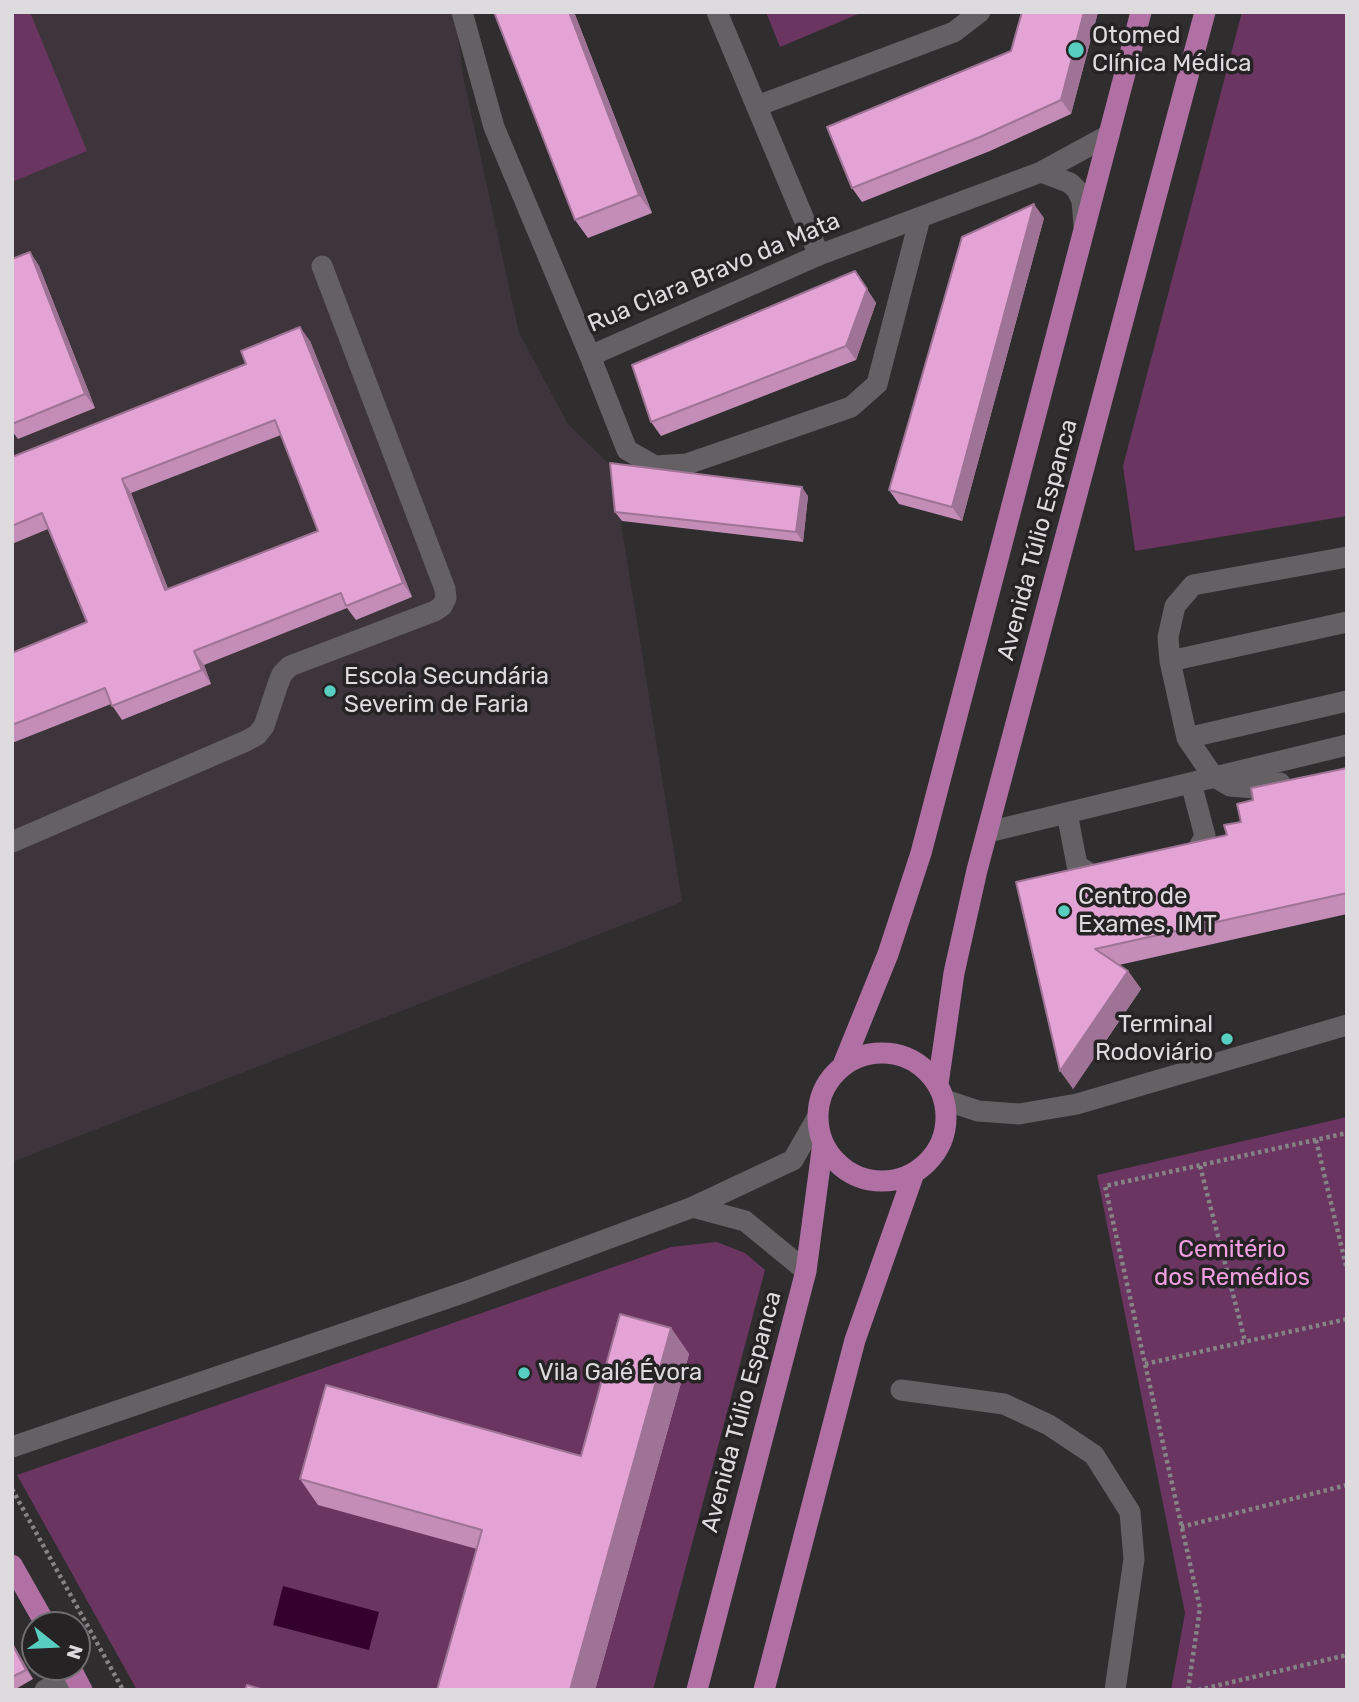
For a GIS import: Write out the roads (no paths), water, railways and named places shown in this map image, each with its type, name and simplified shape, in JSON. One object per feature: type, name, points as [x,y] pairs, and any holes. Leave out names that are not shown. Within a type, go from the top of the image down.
[{"type":"main road","name":"Avenida Túlio Espanca","points":[[1141,12],[924,843],[888,954],[843,1065],[829,1080],[820,1098],[817,1118],[823,1143],[835,1161],[852,1174],[873,1181],[894,1181],[914,1173],[931,1159],[942,1141],[947,1121],[941,1092],[954,973],[988,831],[1205,12]]},
{"type":"main road","points":[[843,1065],[862,1055],[884,1052],[905,1056],[924,1068],[941,1092]]},
{"type":"main road","name":"Avenida Túlio Espanca","points":[[697,1690],[806,1271],[823,1143]]},
{"type":"main road","name":"Avenida Túlio Espanca","points":[[764,1690],[855,1340],[914,1173]]},
{"type":"main road","points":[[12,1565],[38,1611]]},
{"type":"street","points":[[717,12],[819,255]]},
{"type":"street","points":[[757,106],[954,32],[980,12]]},
{"type":"street","name":"Rua Clara Bravo da Mata","points":[[463,17],[494,127],[590,356],[819,255],[1041,172],[1109,135]]},
{"type":"street","points":[[1041,172],[1070,183],[1077,190],[1082,201],[1085,229]]},
{"type":"street","points":[[590,356],[627,450],[655,466],[687,464],[851,407],[877,384],[920,218]]},
{"type":"street","points":[[12,842],[257,735],[264,726],[282,674],[290,666],[442,606],[446,598],[445,589],[321,266]]},
{"type":"street","points":[[1294,780],[1254,788],[1230,786],[1213,776],[1187,738],[1170,660],[1168,637],[1175,606],[1193,585],[1347,557]]},
{"type":"street","points":[[1170,660],[1347,622]]},
{"type":"street","points":[[1187,738],[1347,701]]},
{"type":"street","points":[[988,831],[1347,745]]},
{"type":"street","points":[[1169,862],[1194,856],[1205,836],[1191,783]]},
{"type":"street","points":[[1068,813],[1077,865],[1096,878],[1121,872]]},
{"type":"street","points":[[941,1092],[978,1111],[1019,1114],[1077,1104],[1347,1025]]},
{"type":"street","points":[[12,1447],[465,1292],[693,1207],[793,1160],[817,1118]]},
{"type":"street","points":[[693,1207],[745,1221],[806,1271]]},
{"type":"street","points":[[901,1390],[1004,1404],[1049,1425],[1094,1455],[1130,1512],[1134,1559],[1115,1690]]},
{"type":"street","points":[[45,1690],[66,1681]]},
{"type":"place","name":"Otomed Clínica Médica","points":[[1076,50]]},
{"type":"place","name":"Escola Secundária Severim de Faria","points":[[330,691]]},
{"type":"place","name":"Centro de Exames, IMT","points":[[1064,911]]},
{"type":"place","name":"Terminal Rodoviário","points":[[1227,1039]]},
{"type":"place","name":"Vila Galé Évora","points":[[524,1373]]},
{"type":"park label","name":"Cemitério dos Remédios","points":[[1232,1264]]}]
